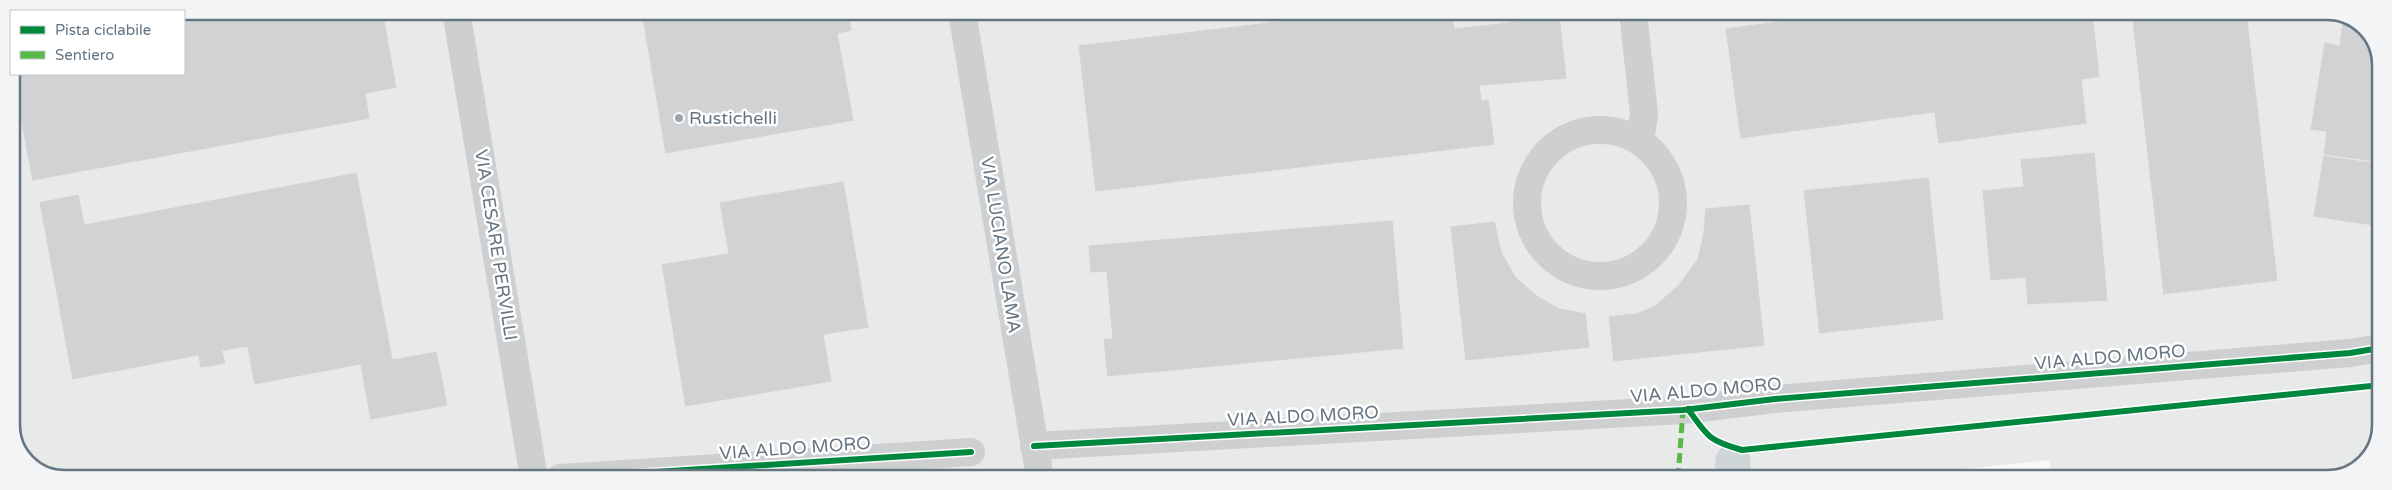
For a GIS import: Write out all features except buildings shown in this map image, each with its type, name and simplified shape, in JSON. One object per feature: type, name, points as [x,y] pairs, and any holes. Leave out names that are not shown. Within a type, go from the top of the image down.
[{"type":"street","name":"VIA CESARE PERVILLI","points":[[458,20],[533,470]]},
{"type":"street","name":"VIA LUCIANO LAMA","points":[[963,20],[1038,470]]},
{"type":"street","points":[[1634,20],[1644,114],[1640,141]]},
{"type":"street","points":[[1592,129],[1617,131],[1640,141],[1658,157],[1669,177],[1674,200],[1670,224],[1660,245],[1644,262],[1623,272],[1600,276],[1577,272],[1556,262],[1540,245],[1529,222],[1526,197],[1532,172],[1547,151],[1568,136],[1592,129]]},
{"type":"street","name":"VIA ALDO MORO","points":[[1034,446],[1684,410],[1785,398],[2350,353],[2372,349]]},
{"type":"street","points":[[2350,353],[2372,360]]},
{"type":"street","name":"VIA ALDO MORO","points":[[686,470],[971,452]]},
{"type":"shaded area","points":[[185,20],[2327,20],[2350,26],[2366,42],[2372,62],[2372,425],[2370,439],[2366,448],[2357,459],[2344,467],[2327,470],[2049,470],[2050,460],[1954,470],[56,469],[42,464],[31,455],[23,442],[20,428],[20,75],[185,75]]},
{"type":"waterway","points":[[1732,470],[1733,461]]},
{"type":"marked path","points":[[1679,470],[1683,410]]},
{"type":"cycle path","points":[[1034,446],[1683,410],[1775,399],[2350,353],[2372,349]]},
{"type":"cycle path","points":[[1688,409],[1710,437],[1722,444],[1742,450],[2372,386]]},
{"type":"cycle path","points":[[686,470],[971,452]]},
{"type":"place","name":"Rustichelli","points":[[679,118]]}]
